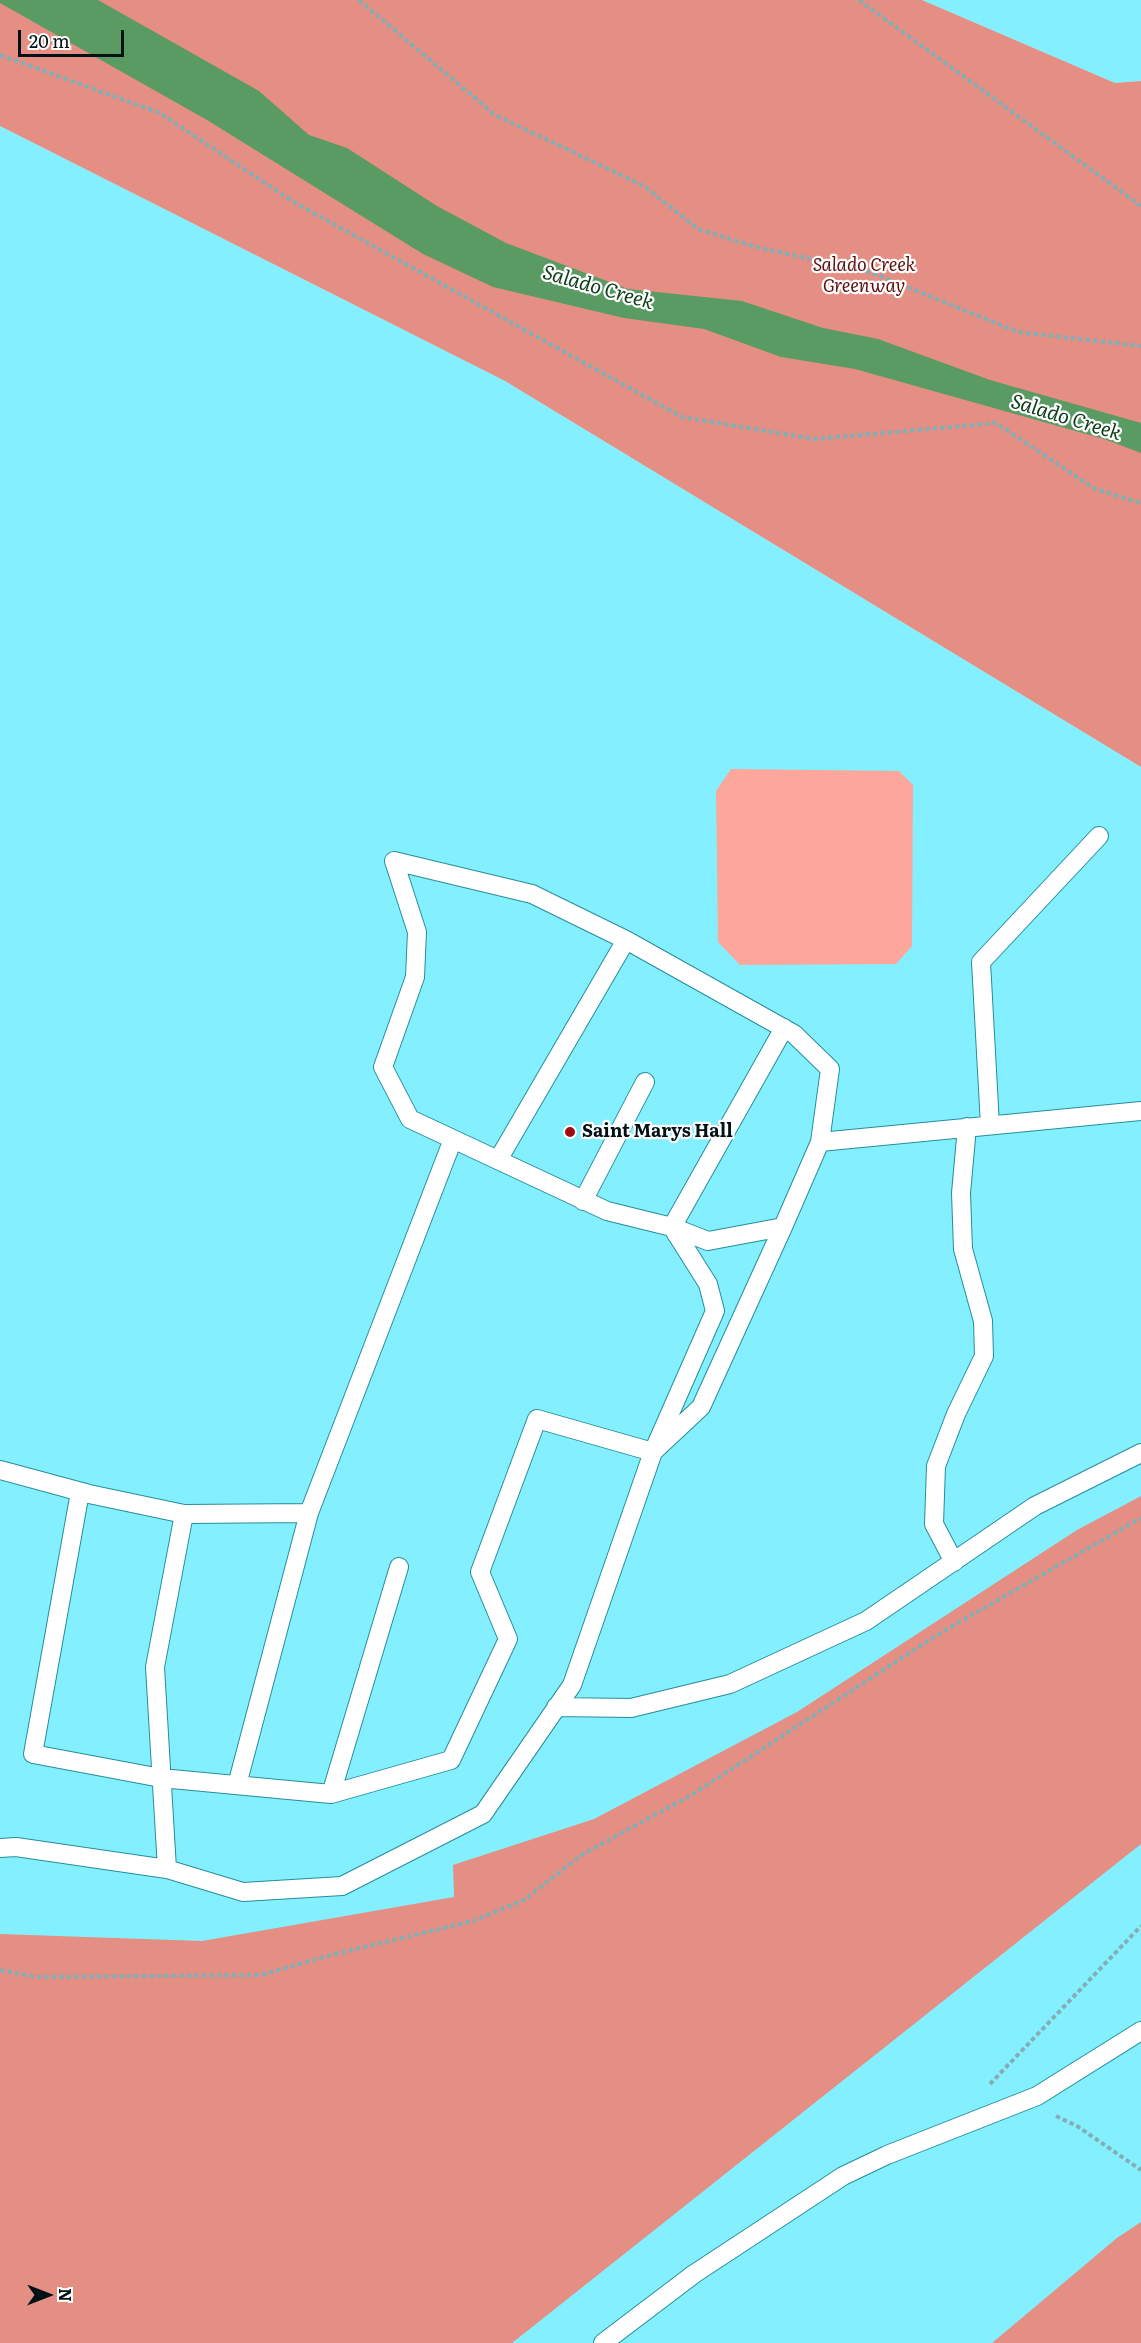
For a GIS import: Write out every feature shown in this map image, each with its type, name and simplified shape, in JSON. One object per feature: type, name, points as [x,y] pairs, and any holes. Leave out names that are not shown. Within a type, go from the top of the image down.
[{"type":"lane","points":[[990,1125],[981,962],[1099,836]]},
{"type":"lane","points":[[653,1452],[701,1407],[783,1227],[820,1142],[830,1069],[794,1034],[784,1028],[626,940],[532,894],[394,861],[417,932],[415,977],[383,1066],[410,1119],[607,1211],[672,1227],[708,1241],[783,1227]]},
{"type":"lane","points":[[498,1160],[626,940]]},
{"type":"lane","points":[[672,1227],[784,1028]]},
{"type":"lane","points":[[583,1201],[645,1082]]},
{"type":"lane","points":[[820,1142],[1141,1111]]},
{"type":"lane","points":[[954,1562],[934,1524],[936,1466],[956,1414],[984,1356],[982,1321],[963,1249],[961,1193],[967,1127]]},
{"type":"lane","points":[[237,1785],[309,1513],[453,1139]]},
{"type":"lane","points":[[0,1848],[16,1847],[167,1869],[243,1892],[342,1886],[483,1814],[572,1685],[653,1452],[715,1311],[708,1284],[672,1227]]},
{"type":"lane","points":[[80,1492],[33,1754],[161,1778],[331,1794],[451,1760],[508,1639],[480,1572],[537,1419],[653,1452]]},
{"type":"lane","points":[[556,1707],[631,1708],[730,1684],[866,1621],[1035,1506],[1141,1453]]},
{"type":"lane","points":[[0,1470],[80,1492],[184,1514],[309,1513]]},
{"type":"lane","points":[[167,1869],[155,1667],[184,1514]]},
{"type":"lane","points":[[331,1794],[399,1567]]},
{"type":"lane","points":[[603,2343],[694,2274],[843,2176],[887,2155],[1037,2096],[1141,2031]]},
{"type":"path","points":[[359,0],[495,115],[644,186],[698,229],[756,247],[870,272],[1018,332],[1141,346]]},
{"type":"path","points":[[859,0],[1141,206]]},
{"type":"path","points":[[0,55],[160,113],[292,201],[682,417],[814,439],[996,423],[1095,489],[1141,503]]},
{"type":"path","points":[[0,1970],[36,1977],[261,1976],[330,1955],[473,1921],[524,1900],[583,1854],[693,1794],[937,1635],[1141,1518]]},
{"type":"path","points":[[986,2087],[1141,1926]]},
{"type":"path","points":[[1024,2101],[1077,2126],[1141,2170]]},
{"type":"shaded area","points":[[922,0],[1141,0],[1141,81],[1115,83]]},
{"type":"shaded area","name":"Saint Marys Hall","points":[[0,126],[505,381],[1141,767],[1141,2343],[0,2343]]},
{"type":"shaded area","points":[[731,769],[899,771],[913,785],[912,946],[896,964],[740,965],[718,942],[716,791]]},
{"type":"green space","name":"Salado Creek Greenway","points":[[0,0],[922,0],[1115,83],[1141,81],[1141,767],[505,381],[0,126]]},
{"type":"green space","points":[[1141,1496],[1141,1844],[512,2343],[0,2343],[0,1934],[202,1941],[454,1897],[453,1865],[594,1819],[797,1712],[1077,1530]]},
{"type":"green space","points":[[1141,2222],[1141,2343],[992,2343],[1117,2238]]},
{"type":"water","name":"Salado Creek","points":[[0,0],[98,0],[259,91],[309,135],[347,148],[437,206],[506,243],[628,289],[742,301],[823,328],[878,339],[990,380],[1141,423],[1141,453],[1104,439],[855,369],[781,357],[704,329],[624,318],[493,287],[423,254],[207,120],[0,3]]},
{"type":"place","name":"Saint Marys Hall","points":[[570,1132]]}]
